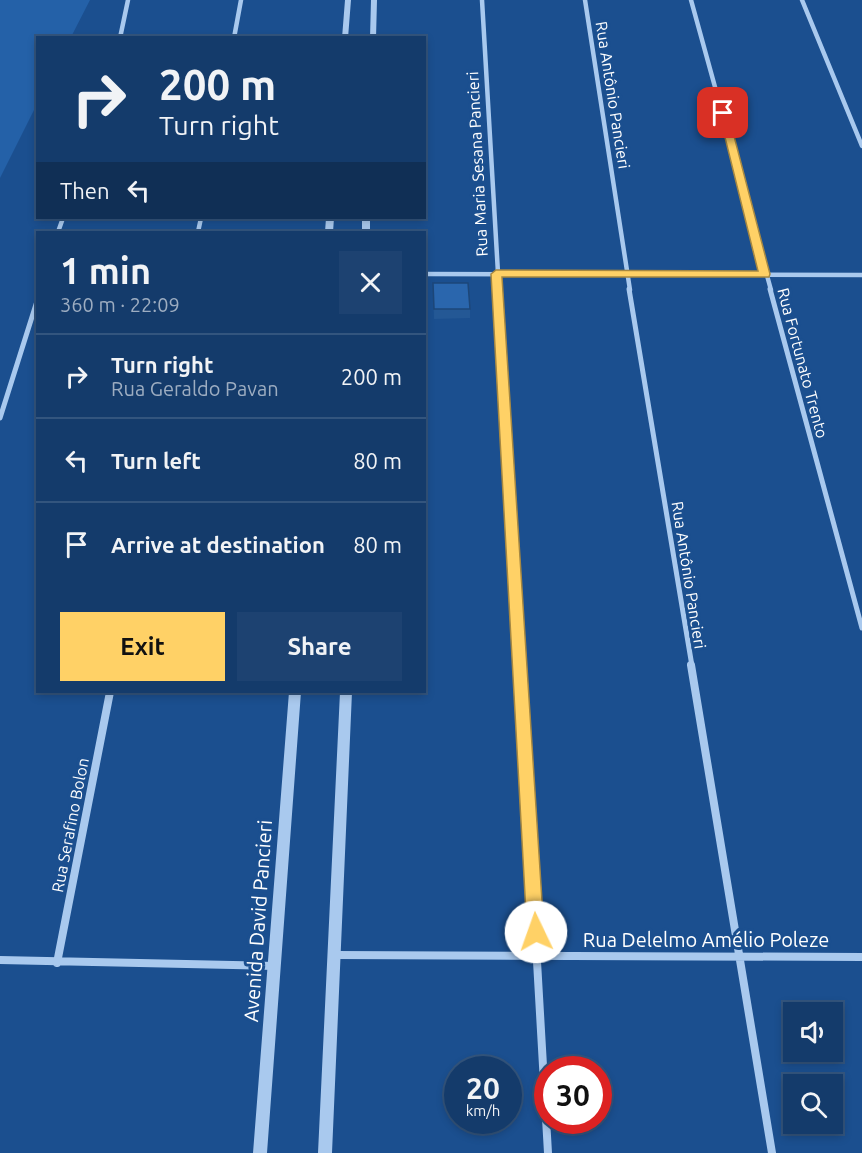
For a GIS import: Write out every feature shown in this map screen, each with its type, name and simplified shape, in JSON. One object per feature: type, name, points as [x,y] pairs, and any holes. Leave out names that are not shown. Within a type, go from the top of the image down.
[{"type":"street","points":[[120,36],[128,0]]},
{"type":"street","points":[[234,36],[241,0]]},
{"type":"street","points":[[345,36],[348,0]]},
{"type":"street","points":[[373,36],[374,0]]},
{"type":"street","name":"Rua Maria Sesana Pancieri","points":[[482,0],[548,1153]]},
{"type":"street","name":"Rua Antônio Pancieri","points":[[585,0],[627,274],[738,958],[772,1153]]},
{"type":"street","name":"Rua Fortunato Trento","points":[[692,0],[862,628]]},
{"type":"street","points":[[802,0],[862,146]]},
{"type":"street","points":[[426,274],[862,275]]},
{"type":"street","points":[[0,418],[36,303]]},
{"type":"street","name":"Rua Serafino Bolon","points":[[57,963],[110,693]]},
{"type":"street","name":"Avenida David Pancieri","points":[[260,1153],[295,693]]},
{"type":"street","points":[[325,1153],[346,693]]},
{"type":"street","name":"Rua Delelmo Amélio Poleze","points":[[335,955],[862,957]]},
{"type":"street","points":[[0,960],[274,966]]},
{"type":"shaded area","points":[[0,0],[90,0],[72,36],[36,36],[36,106],[0,178]]},
{"type":"building","points":[[433,283],[468,283],[470,309],[434,309]]},
{"type":"route","points":[[536,932],[496,274],[765,274],[723,113]]}]
